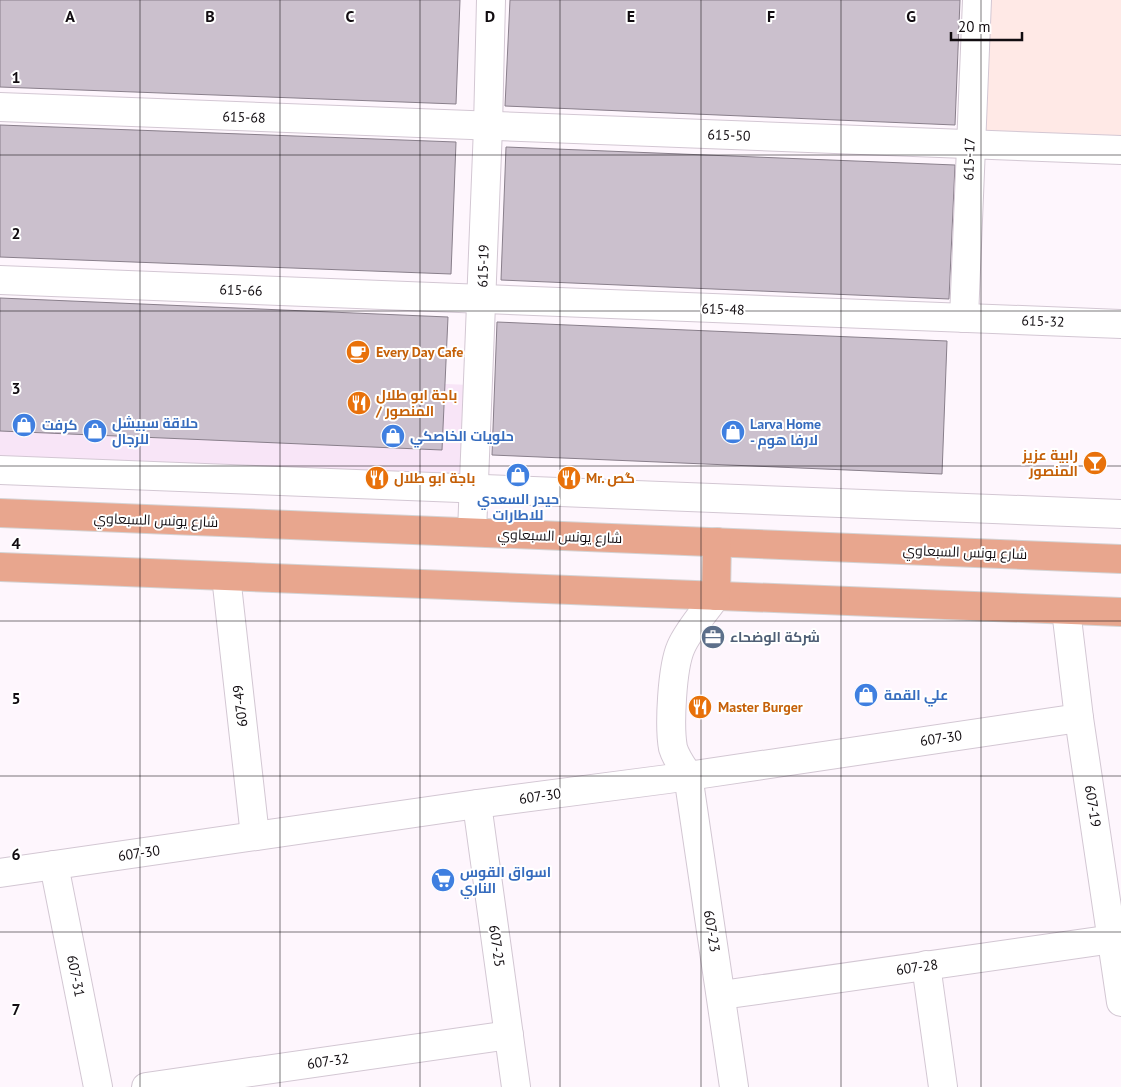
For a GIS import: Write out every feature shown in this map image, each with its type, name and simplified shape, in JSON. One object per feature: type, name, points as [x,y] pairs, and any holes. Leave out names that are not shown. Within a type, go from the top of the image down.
[{"type":"main road","name":"شارع يونس السبعاوي","points":[[0,513],[1121,559]]},
{"type":"main road","points":[[716,596],[717,542]]},
{"type":"main road","points":[[0,567],[1121,612]]},
{"type":"street","name":"615-19","points":[[472,532],[491,0]]},
{"type":"street","name":"615-17","points":[[964,318],[977,0]]},
{"type":"street","name":"615-68","points":[[0,107],[488,126]]},
{"type":"street","name":"615-50","points":[[488,126],[1121,150]]},
{"type":"street","name":"615-66","points":[[0,280],[481,299]]},
{"type":"street","name":"615-48","points":[[481,299],[964,318]]},
{"type":"street","name":"615-32","points":[[964,318],[1121,324]]},
{"type":"street","points":[[0,470],[1121,514]]},
{"type":"street","name":"607-49","points":[[226,576],[256,836]]},
{"type":"street","points":[[688,775],[677,758],[672,741],[672,702],[675,665],[681,647],[716,596]]},
{"type":"street","name":"607-19","points":[[1066,610],[1079,718],[1121,1002]]},
{"type":"street","name":"607-30","points":[[0,873],[477,804],[668,779],[1079,718]]},
{"type":"street","name":"607-23","points":[[688,775],[722,995],[734,1087]]},
{"type":"street","name":"607-25","points":[[477,804],[516,1087]]},
{"type":"street","name":"607-31","points":[[54,865],[98,1087]]},
{"type":"street","name":"607-28","points":[[722,995],[1113,939]]},
{"type":"street","points":[[926,965],[943,1087]]},
{"type":"street","name":"607-32","points":[[146,1087],[509,1035]]},
{"type":"shaded area","points":[[988,0],[1121,0],[1121,140],[982,134]]},
{"type":"shaded area","points":[[0,365],[470,385],[463,477],[0,463]]},
{"type":"building","points":[[0,0],[460,0],[456,104],[0,87]]},
{"type":"building","points":[[510,0],[960,0],[955,125],[505,106]]},
{"type":"building","points":[[0,125],[456,142],[451,274],[0,257]]},
{"type":"building","points":[[506,147],[955,165],[949,299],[501,280]]},
{"type":"building","points":[[0,298],[448,317],[442,450],[0,431]]},
{"type":"building","points":[[497,322],[947,341],[942,474],[492,455]]},
{"type":"place","name":"Every Day Cafe","points":[[358,352]]},
{"type":"place","name":"باجة ابو طلال / المنصور","points":[[359,403]]},
{"type":"place","name":"كرفت","points":[[24,425]]},
{"type":"place","name":"حلاقة سبيشل للرجال","points":[[95,431]]},
{"type":"place","name":"Larva Home - لارفا هوم","points":[[733,432]]},
{"type":"place","name":"حلويات الخاصكي","points":[[393,436]]},
{"type":"place","name":"رابية عزيز المنصور","points":[[1095,463]]},
{"type":"place","name":"حيدر السعدي للاطارات","points":[[518,475]]},
{"type":"place","name":"باجة ابو طلال","points":[[377,478]]},
{"type":"place","name":"Mr. گص","points":[[569,478]]},
{"type":"place","name":"شركة الوضحاء","points":[[713,637]]},
{"type":"place","name":"علي القمة","points":[[866,695]]},
{"type":"place","name":"Master Burger","points":[[700,707]]},
{"type":"place","name":"اسواق القوس الناري","points":[[443,880]]}]
